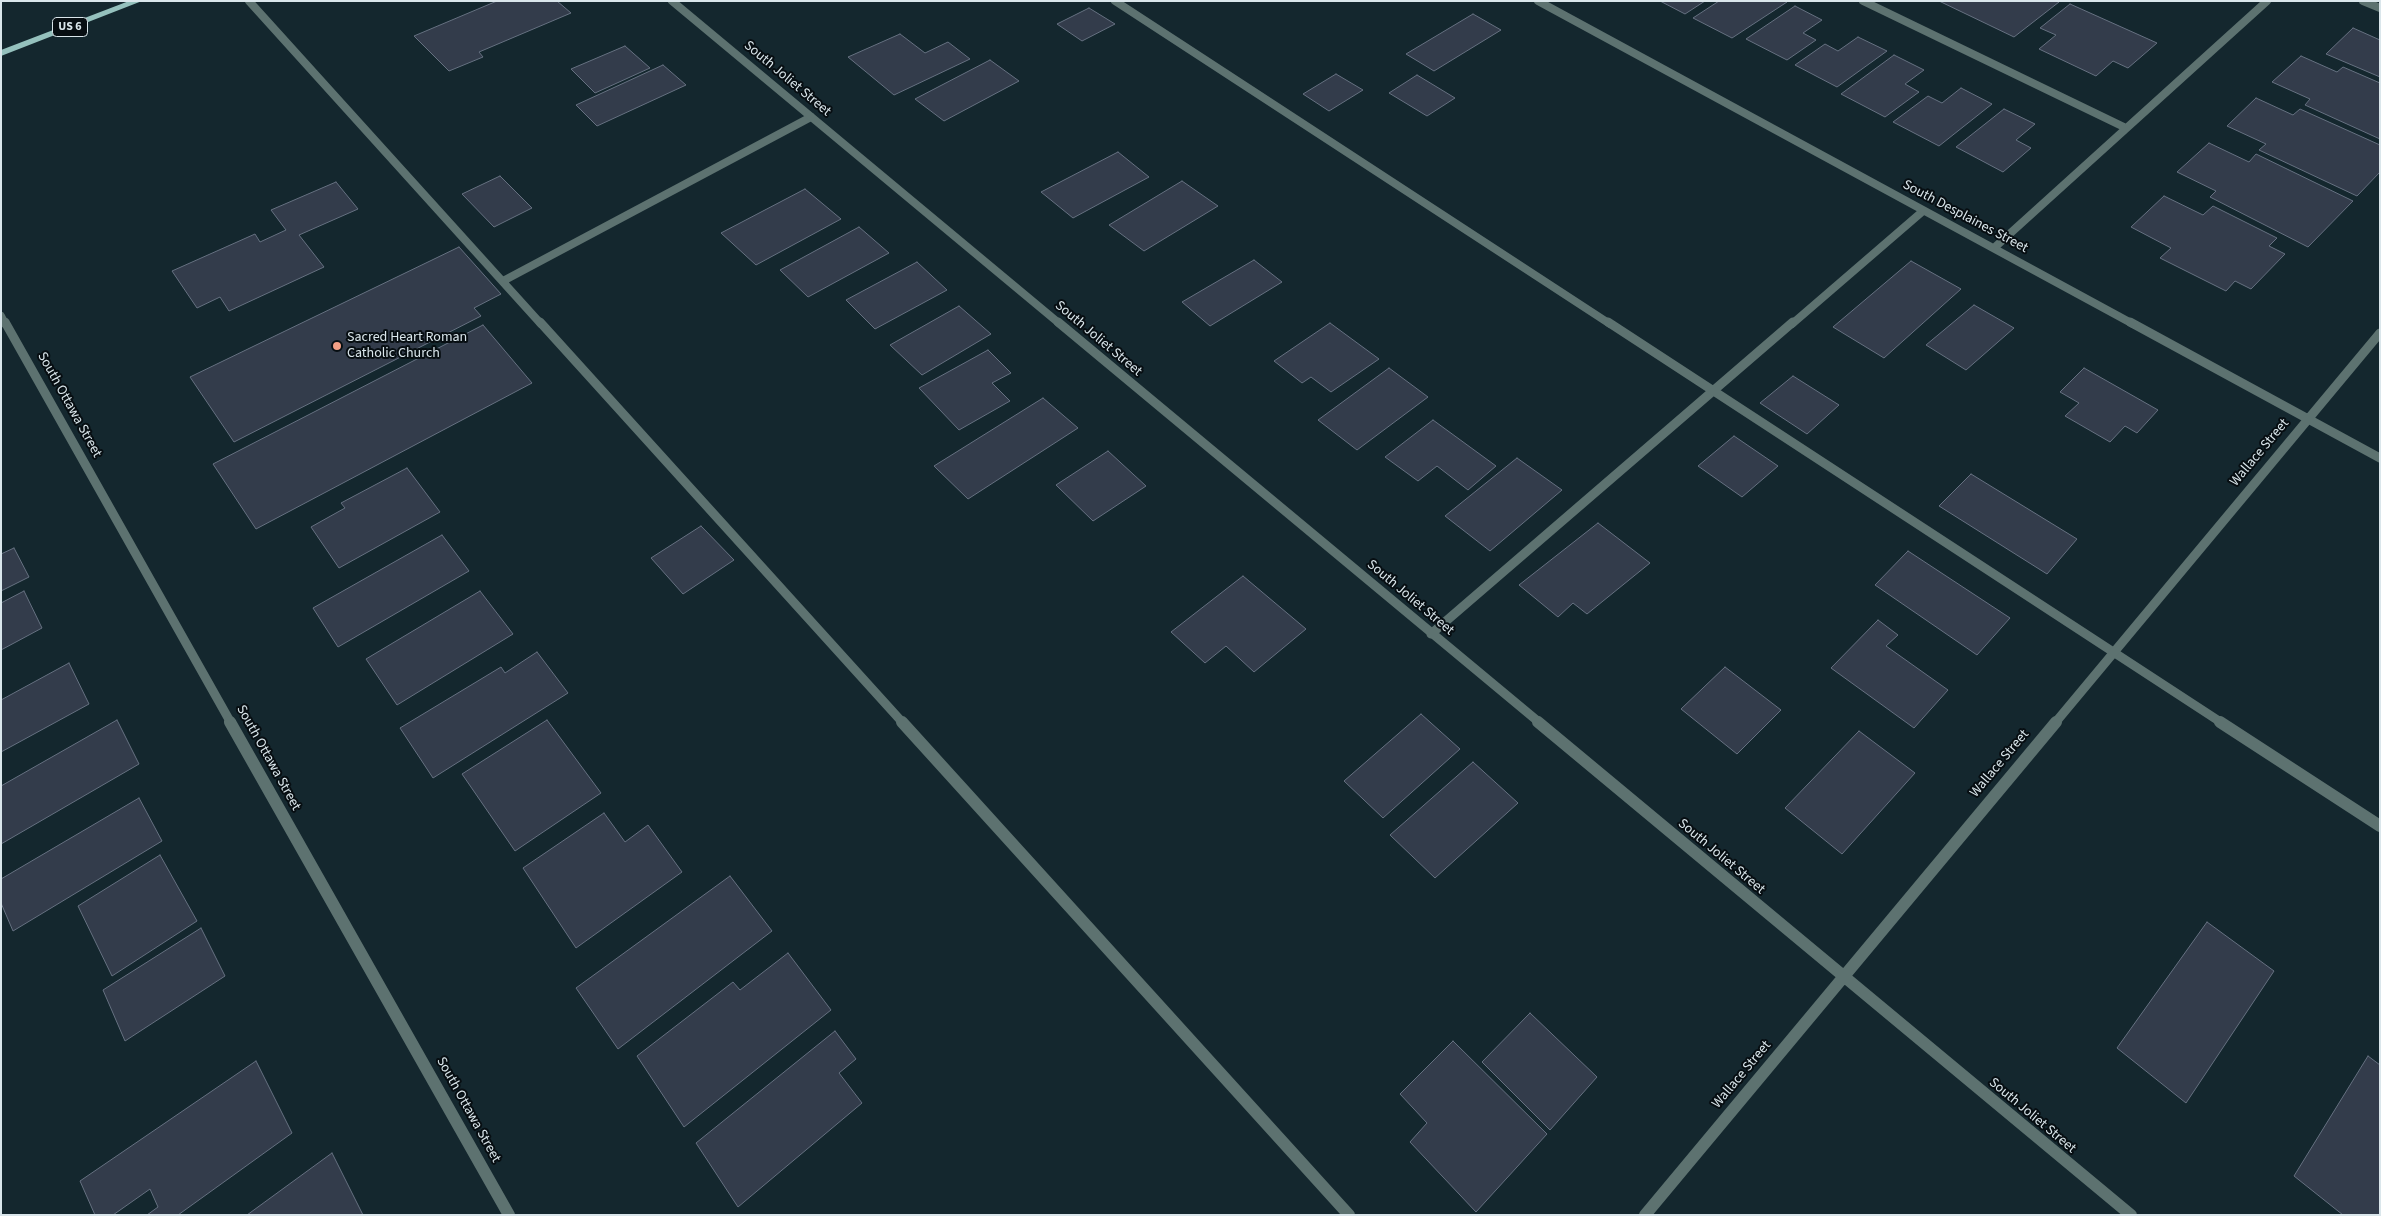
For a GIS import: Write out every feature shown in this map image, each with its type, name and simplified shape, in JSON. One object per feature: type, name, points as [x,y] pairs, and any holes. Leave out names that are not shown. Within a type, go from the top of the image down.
[{"type":"main road","name":"US 6","points":[[1,53],[138,1]]},
{"type":"street","points":[[249,1],[1349,1215]]},
{"type":"street","name":"South Joliet Street","points":[[672,1],[2130,1215]]},
{"type":"street","points":[[1115,1],[2114,650],[2380,826]]},
{"type":"street","name":"South Desplaines Street","points":[[1538,1],[1923,211],[2310,418],[2380,458]]},
{"type":"street","points":[[1863,1],[2126,128]]},
{"type":"street","points":[[1994,248],[2267,1]]},
{"type":"street","points":[[2364,1],[2380,8]]},
{"type":"street","points":[[503,282],[811,117]]},
{"type":"street","points":[[1432,634],[1923,211]]},
{"type":"street","name":"South Ottawa Street","points":[[1,316],[509,1215]]},
{"type":"street","name":"Wallace Street","points":[[1645,1215],[2380,333]]},
{"type":"building","points":[[497,1],[557,1],[571,13],[479,52],[483,57],[449,71],[414,36]]},
{"type":"building","points":[[1660,1],[1705,1],[1685,14]]},
{"type":"building","points":[[1719,1],[1787,2],[1732,38],[1693,18]]},
{"type":"building","points":[[1939,1],[2056,1],[2059,2],[2014,37]]},
{"type":"building","points":[[2070,4],[2157,43],[2128,68],[2113,61],[2096,76],[2039,49],[2056,35],[2040,28]]},
{"type":"building","points":[[1795,6],[1822,20],[1803,33],[1816,40],[1787,60],[1746,39]]},
{"type":"building","points":[[1089,8],[1115,24],[1082,41],[1057,24]]},
{"type":"building","points":[[1473,14],[1501,30],[1434,71],[1406,54]]},
{"type":"building","points":[[2353,28],[2380,40],[2380,77],[2326,54]]},
{"type":"building","points":[[900,34],[925,53],[948,42],[970,59],[894,95],[848,57]]},
{"type":"building","points":[[1858,37],[1887,51],[1837,87],[1795,65],[1825,44],[1838,51]]},
{"type":"building","points":[[625,46],[650,68],[595,93],[571,69]]},
{"type":"building","points":[[1894,55],[1924,70],[1905,84],[1919,92],[1885,117],[1841,94]]},
{"type":"building","points":[[2301,56],[2337,72],[2343,67],[2380,83],[2380,139],[2305,105],[2310,99],[2272,82]]},
{"type":"building","points":[[990,60],[1019,81],[944,121],[915,99]]},
{"type":"building","points":[[663,65],[686,85],[597,126],[576,105]]},
{"type":"building","points":[[1336,74],[1363,90],[1329,111],[1303,94]]},
{"type":"building","points":[[1417,75],[1455,98],[1427,116],[1389,93]]},
{"type":"building","points":[[1961,88],[1992,104],[1939,146],[1893,122],[1928,96],[1942,103]]},
{"type":"building","points":[[2256,98],[2293,115],[2300,109],[2380,145],[2380,172],[2357,196],[2259,150],[2266,144],[2227,126]]},
{"type":"building","points":[[2004,109],[2035,124],[2016,140],[2031,148],[2003,172],[1956,147]]},
{"type":"building","points":[[2209,143],[2249,162],[2256,154],[2353,201],[2308,247],[2210,197],[2216,191],[2177,172]]},
{"type":"building","points":[[1118,152],[1149,177],[1073,218],[1041,192]]},
{"type":"building","points":[[500,176],[532,208],[494,227],[462,194]]},
{"type":"building","points":[[1182,181],[1218,206],[1144,251],[1109,225]]},
{"type":"building","points":[[336,182],[358,209],[299,235],[324,267],[229,311],[220,297],[197,308],[172,271],[255,234],[260,242],[286,230],[271,210]]},
{"type":"building","points":[[805,189],[841,219],[756,265],[721,233]]},
{"type":"building","points":[[2164,196],[2203,215],[2213,206],[2277,238],[2269,246],[2285,254],[2251,289],[2235,281],[2226,291],[2160,258],[2171,248],[2131,227]]},
{"type":"building","points":[[859,227],[889,253],[808,297],[780,270]]},
{"type":"building","name":"Sacred Heart Roman Catholic Church","points":[[459,247],[501,294],[474,308],[481,316],[234,442],[190,377]]},
{"type":"building","points":[[1254,260],[1282,282],[1210,326],[1182,302]]},
{"type":"building","points":[[1911,261],[1961,289],[1884,358],[1833,327]]},
{"type":"building","points":[[917,262],[947,290],[875,329],[846,300]]},
{"type":"building","points":[[1974,305],[2014,328],[1966,370],[1926,345]]},
{"type":"building","points":[[959,306],[991,334],[922,375],[890,345]]},
{"type":"building","points":[[1330,323],[1379,359],[1331,392],[1311,377],[1302,383],[1274,361]]},
{"type":"building","points":[[483,325],[532,383],[256,529],[213,464]]},
{"type":"building","points":[[988,350],[1011,373],[992,383],[1010,401],[959,430],[919,388]]},
{"type":"building","points":[[1389,368],[1428,397],[1357,450],[1318,420]]},
{"type":"building","points":[[2084,368],[2158,410],[2137,433],[2125,426],[2110,442],[2065,416],[2079,403],[2060,392]]},
{"type":"building","points":[[1793,376],[1839,405],[1807,434],[1760,403]]},
{"type":"building","points":[[1043,398],[1078,428],[968,499],[934,466]]},
{"type":"building","points":[[1433,420],[1496,466],[1468,490],[1437,466],[1418,481],[1385,457]]},
{"type":"building","points":[[1734,436],[1778,466],[1742,497],[1698,466]]},
{"type":"building","points":[[1108,451],[1146,486],[1093,521],[1056,485]]},
{"type":"building","points":[[1517,458],[1562,490],[1490,551],[1445,516]]},
{"type":"building","points":[[407,468],[440,512],[339,568],[311,527],[345,508],[341,503]]},
{"type":"building","points":[[1971,474],[2077,539],[2047,574],[1939,506]]},
{"type":"building","points":[[1598,523],[1650,563],[1587,614],[1573,603],[1558,617],[1519,585]]},
{"type":"building","points":[[701,526],[734,560],[683,594],[651,558]]},
{"type":"building","points":[[442,535],[469,571],[338,647],[313,608]]},
{"type":"building","points":[[14,548],[29,577],[1,591],[1,554]]},
{"type":"building","points":[[1908,551],[2010,618],[1977,655],[1875,585]]},
{"type":"building","points":[[1243,576],[1306,629],[1254,672],[1226,646],[1205,663],[1171,632]]},
{"type":"building","points":[[24,591],[42,628],[1,650],[1,603]]},
{"type":"building","points":[[480,591],[513,634],[397,705],[366,659]]},
{"type":"building","points":[[1878,620],[1898,635],[1886,646],[1948,690],[1914,728],[1831,668]]},
{"type":"building","points":[[537,652],[568,693],[433,778],[400,728],[501,667],[505,673]]},
{"type":"building","points":[[69,663],[89,704],[1,752],[1,700]]},
{"type":"building","points":[[1725,667],[1781,710],[1737,754],[1681,709]]},
{"type":"building","points":[[1421,714],[1460,749],[1383,818],[1344,781]]},
{"type":"building","points":[[117,720],[139,764],[1,844],[1,786]]},
{"type":"building","points":[[547,720],[601,793],[515,851],[462,774]]},
{"type":"building","points":[[1859,731],[1915,773],[1842,854],[1785,808]]},
{"type":"building","points":[[1473,762],[1518,803],[1435,878],[1390,835]]},
{"type":"building","points":[[139,798],[162,841],[13,931],[1,903],[1,879]]},
{"type":"building","points":[[604,813],[625,842],[648,825],[682,872],[576,948],[523,868]]},
{"type":"building","points":[[160,855],[197,921],[112,976],[78,906]]},
{"type":"building","points":[[730,876],[772,931],[618,1049],[576,988]]},
{"type":"building","points":[[2207,922],[2274,971],[2186,1103],[2117,1048]]},
{"type":"building","points":[[201,928],[225,976],[125,1041],[103,990]]},
{"type":"building","points":[[788,953],[831,1010],[684,1127],[637,1056],[733,982],[740,990]]},
{"type":"building","points":[[1530,1013],[1597,1077],[1550,1130],[1482,1062]]},
{"type":"building","points":[[835,1031],[856,1059],[839,1073],[862,1103],[738,1207],[696,1143]]},
{"type":"building","points":[[1453,1041],[1547,1134],[1476,1212],[1410,1142],[1427,1123],[1400,1094]]},
{"type":"building","points":[[2368,1056],[2380,1065],[2380,1215],[2343,1215],[2294,1176]]},
{"type":"building","points":[[256,1061],[292,1133],[178,1215],[147,1215],[158,1207],[150,1189],[113,1215],[95,1215],[80,1181]]},
{"type":"building","points":[[332,1153],[363,1215],[247,1215]]},
{"type":"place","name":"Sacred Heart Roman Catholic Church","points":[[337,346]]}]
